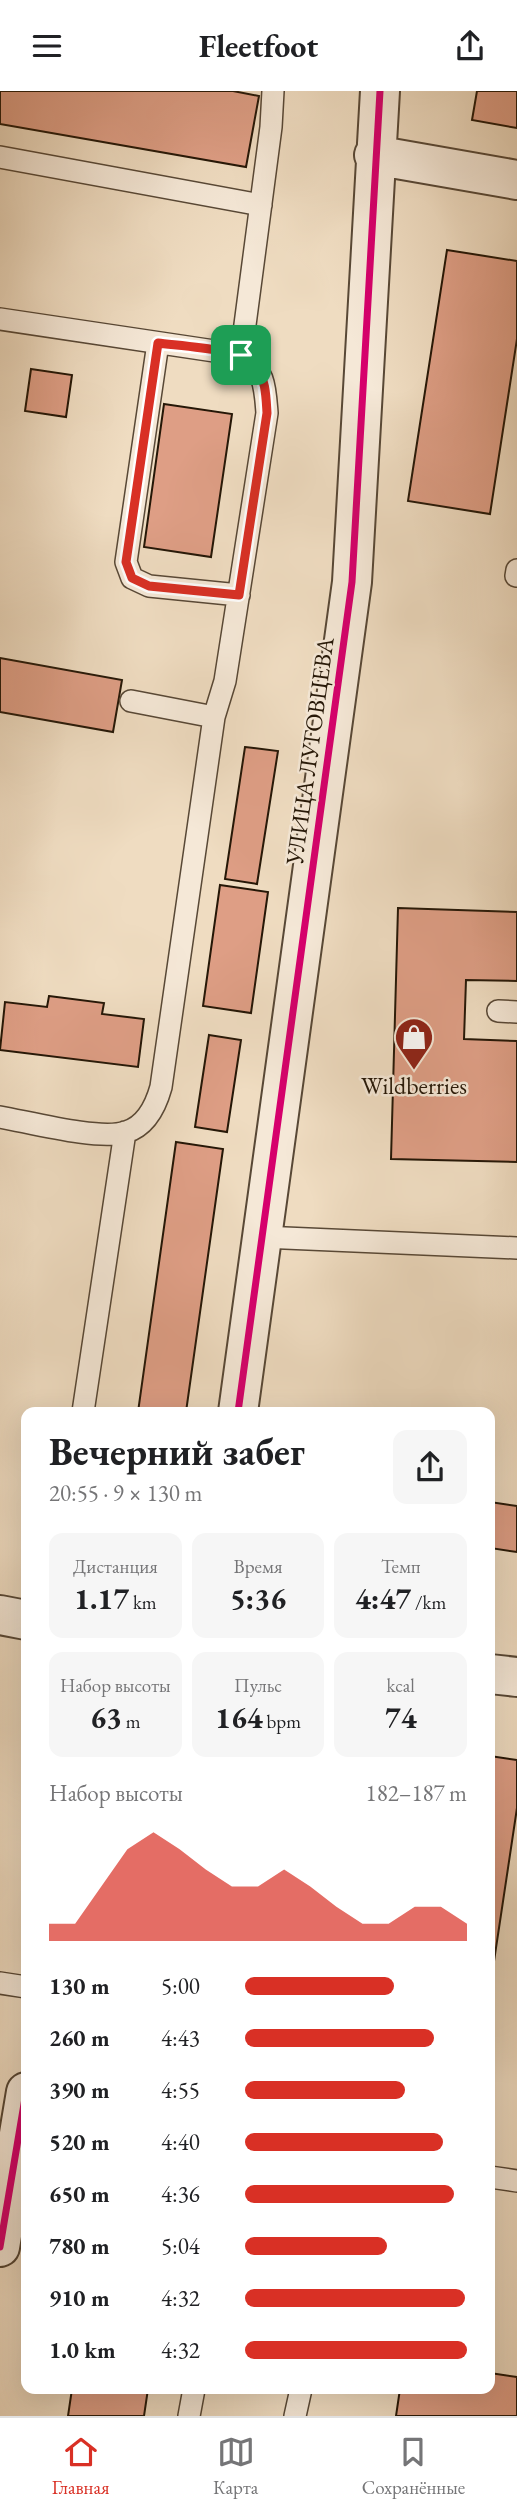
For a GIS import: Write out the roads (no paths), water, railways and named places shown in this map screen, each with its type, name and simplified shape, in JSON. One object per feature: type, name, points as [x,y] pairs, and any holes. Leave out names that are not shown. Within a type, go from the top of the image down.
[{"type":"street","name":"УЛИЦА ЛУГОВЦЕВА","points":[[239,1407],[352,582],[371,276],[374,155],[380,91]]},
{"type":"street","points":[[374,155],[517,180]]},
{"type":"street","points":[[0,1615],[21,1620]]},
{"type":"street","points":[[495,1675],[517,1677]]},
{"type":"street","points":[[0,2247],[3,2209],[21,2129]]},
{"type":"lane","points":[[241,355],[273,91]]},
{"type":"lane","points":[[0,157],[261,205]]},
{"type":"lane","points":[[0,319],[241,355],[256,364],[265,386],[267,413],[225,681],[214,717],[162,1087],[156,1107],[125,1132],[96,1134],[0,1117]]},
{"type":"lane","points":[[158,343],[126,562],[132,578],[149,586],[239,595]]},
{"type":"lane","points":[[516,576],[517,570]]},
{"type":"lane","points":[[131,701],[214,717]]},
{"type":"lane","points":[[84,1407],[125,1132]]},
{"type":"lane","points":[[262,1237],[517,1248]]},
{"type":"lane","points":[[0,1983],[21,1986]]},
{"type":"lane","points":[[495,2178],[517,2181]]},
{"type":"lane","points":[[190,2416],[193,2394]]},
{"type":"lane","points":[[295,2416],[300,2394]]},
{"type":"place","name":"Wildberries","points":[[414,1071]]}]
